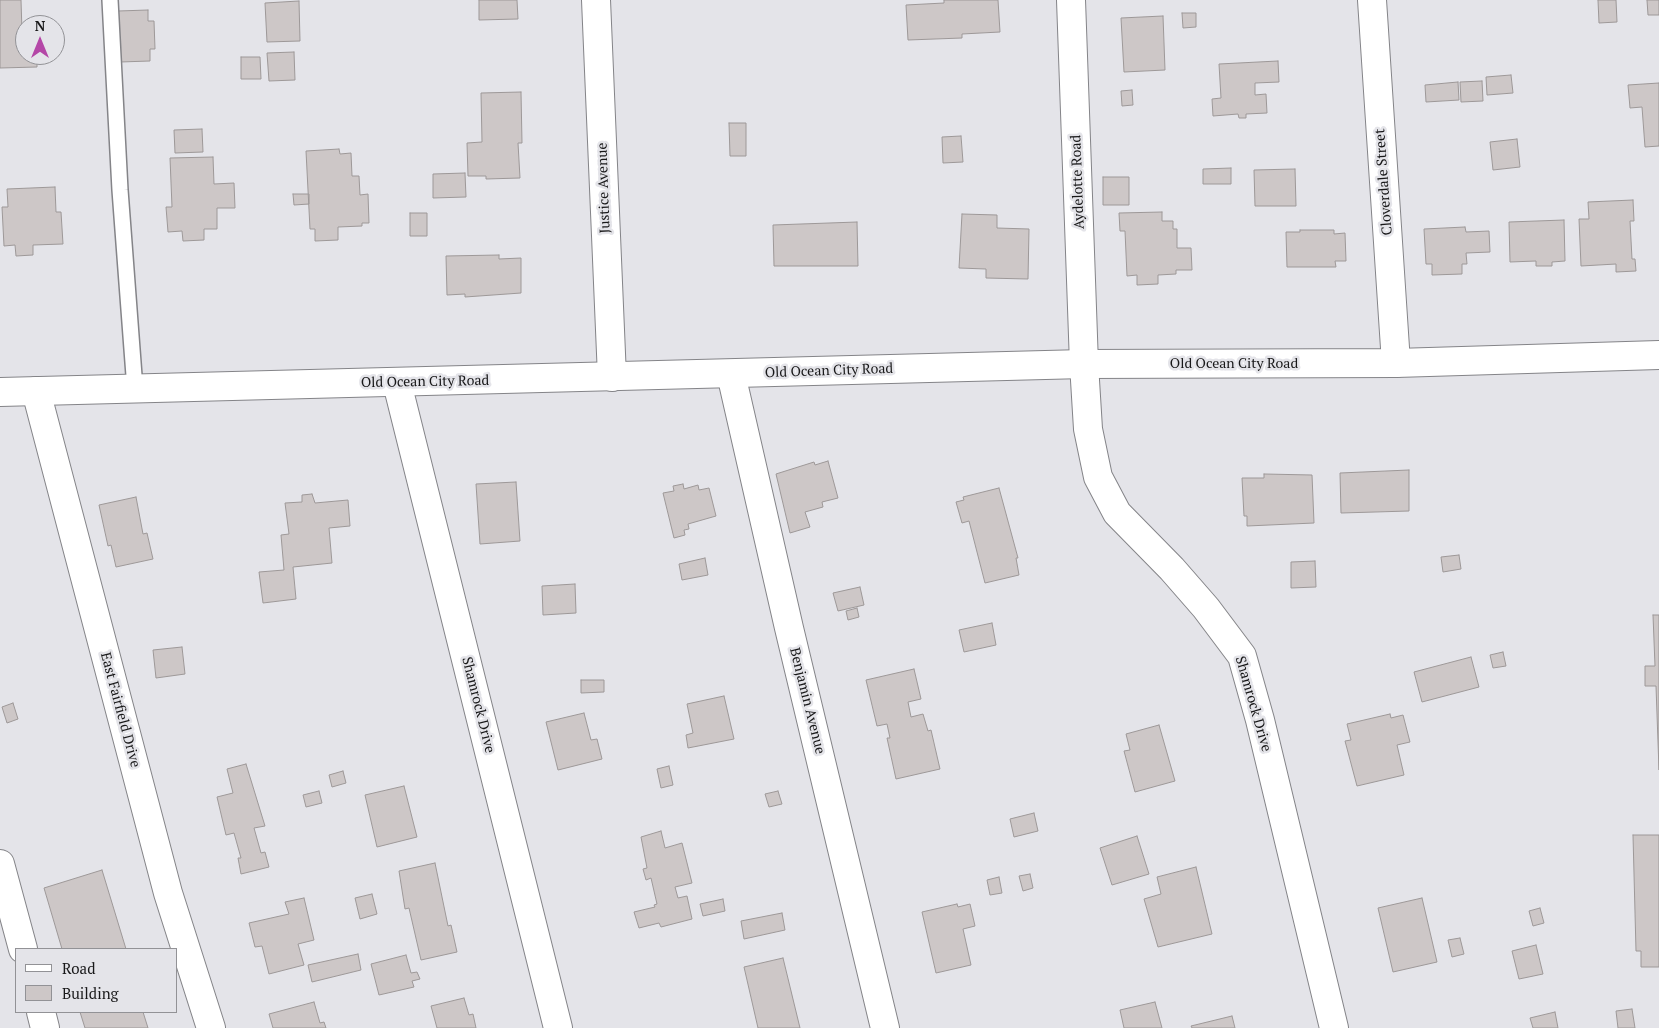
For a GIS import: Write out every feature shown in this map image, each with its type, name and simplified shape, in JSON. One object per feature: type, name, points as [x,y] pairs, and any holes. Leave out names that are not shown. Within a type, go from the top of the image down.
[{"type":"street","name":"Justice Avenue","points":[[596,0],[612,377]]},
{"type":"street","name":"Aydelotte Road","points":[[1072,0],[1084,364]]},
{"type":"street","name":"Cloverdale Street","points":[[1372,0],[1396,363]]},
{"type":"street","name":"Old Ocean City Road","points":[[0,392],[1084,364],[1396,363],[1659,354]]},
{"type":"street","name":"Shamrock Drive","points":[[1084,364],[1088,428],[1098,477],[1117,513],[1172,569],[1206,608],[1242,656],[1260,720],[1334,1028]]},
{"type":"street","name":"Benjamin Avenue","points":[[731,374],[791,638],[885,1028]]},
{"type":"street","name":"Shamrock Drive","points":[[397,383],[558,1028]]},
{"type":"street","name":"East Fairfield Drive","points":[[36,391],[168,893],[211,1028]]},
{"type":"street","points":[[0,864],[24,948]]},
{"type":"street","points":[[41,1013],[45,1028]]},
{"type":"lane","points":[[110,0],[120,190],[135,389]]},
{"type":"building","points":[[0,0],[21,0],[21,15],[15,15],[15,65],[37,65],[37,67],[0,68]]},
{"type":"building","points":[[479,0],[517,0],[518,19],[479,20]]},
{"type":"building","points":[[944,0],[998,0],[1000,32],[962,34],[962,38],[908,40],[906,5],[944,3]]},
{"type":"building","points":[[1598,0],[1616,0],[1617,22],[1599,23]]},
{"type":"building","points":[[1647,0],[1659,0],[1659,15],[1648,15]]},
{"type":"building","points":[[299,1],[300,41],[267,42],[265,3]]},
{"type":"building","points":[[148,10],[148,21],[154,21],[155,49],[150,49],[150,61],[120,62],[118,11]]},
{"type":"building","points":[[1182,13],[1196,13],[1196,27],[1183,28]]},
{"type":"building","points":[[1163,16],[1165,70],[1124,72],[1121,18]]},
{"type":"building","points":[[294,52],[295,80],[269,81],[267,53]]},
{"type":"building","points":[[241,57],[260,57],[261,79],[241,79]]},
{"type":"building","points":[[1278,61],[1279,82],[1255,83],[1255,95],[1266,94],[1267,113],[1246,114],[1246,118],[1239,118],[1238,114],[1213,116],[1212,99],[1221,98],[1219,64]]},
{"type":"building","points":[[1511,75],[1513,93],[1487,95],[1486,77]]},
{"type":"building","points":[[1482,81],[1483,101],[1461,102],[1460,82]]},
{"type":"building","points":[[1458,82],[1459,100],[1426,102],[1425,85]]},
{"type":"building","points":[[1659,83],[1659,146],[1645,147],[1642,107],[1630,108],[1628,85]]},
{"type":"building","points":[[1132,90],[1133,105],[1122,106],[1121,91]]},
{"type":"building","points":[[521,92],[522,143],[518,143],[520,178],[486,179],[486,176],[468,176],[467,143],[482,142],[481,93]]},
{"type":"building","points":[[729,123],[746,123],[746,156],[730,156]]},
{"type":"building","points":[[202,129],[203,152],[175,153],[174,130]]},
{"type":"building","points":[[961,136],[963,162],[943,163],[942,137]]},
{"type":"building","points":[[1517,139],[1520,167],[1493,170],[1490,142]]},
{"type":"building","points":[[339,149],[340,154],[351,153],[352,176],[359,176],[360,195],[368,194],[369,223],[362,223],[362,226],[338,227],[338,240],[315,241],[315,229],[310,229],[306,151]]},
{"type":"building","points":[[213,157],[214,184],[234,183],[235,208],[217,208],[217,229],[204,229],[204,240],[183,241],[182,231],[168,232],[166,207],[172,207],[170,158]]},
{"type":"building","points":[[1231,168],[1231,184],[1203,184],[1203,169]]},
{"type":"building","points":[[1295,169],[1296,206],[1255,206],[1254,170]]},
{"type":"building","points":[[465,173],[466,197],[433,198],[433,174]]},
{"type":"building","points":[[1103,177],[1129,177],[1129,205],[1103,205]]},
{"type":"building","points":[[55,187],[56,212],[61,212],[63,244],[33,245],[33,255],[16,256],[15,245],[4,246],[2,207],[8,207],[7,189]]},
{"type":"building","points":[[293,194],[309,194],[309,204],[294,205]]},
{"type":"building","points":[[1633,200],[1634,221],[1630,221],[1632,259],[1635,259],[1636,271],[1616,272],[1616,264],[1581,266],[1579,219],[1589,219],[1588,202]]},
{"type":"building","points":[[1162,212],[1162,221],[1173,221],[1173,229],[1177,229],[1177,248],[1191,248],[1192,270],[1176,270],[1176,274],[1158,275],[1158,284],[1137,285],[1137,275],[1127,276],[1125,231],[1120,231],[1119,213]]},
{"type":"building","points":[[410,213],[427,213],[427,236],[410,236]]},
{"type":"building","points":[[962,214],[997,215],[997,228],[1029,229],[1028,279],[986,278],[986,269],[959,268]]},
{"type":"building","points":[[1564,220],[1565,261],[1552,262],[1552,266],[1536,266],[1536,261],[1510,262],[1509,222]]},
{"type":"building","points":[[857,222],[858,266],[774,266],[773,225]]},
{"type":"building","points":[[1465,227],[1466,232],[1489,231],[1490,252],[1466,253],[1467,264],[1462,264],[1462,274],[1432,275],[1432,264],[1426,264],[1424,229]]},
{"type":"building","points":[[1300,230],[1334,230],[1334,234],[1345,233],[1346,261],[1335,261],[1336,267],[1287,267],[1286,232],[1300,232]]},
{"type":"building","points":[[499,255],[499,259],[521,258],[521,293],[465,297],[465,294],[447,295],[446,256]]},
{"type":"building","points":[[828,461],[838,498],[822,502],[823,507],[805,512],[810,527],[790,533],[776,474],[814,462],[815,465]]},
{"type":"building","points":[[1409,470],[1409,511],[1341,513],[1340,473]]},
{"type":"building","points":[[1264,474],[1312,475],[1314,523],[1247,526],[1247,516],[1244,516],[1242,478],[1264,478]]},
{"type":"building","points":[[516,482],[520,541],[480,544],[476,484]]},
{"type":"building","points":[[683,484],[684,489],[698,485],[699,490],[709,488],[716,516],[688,524],[689,529],[684,530],[685,535],[674,538],[663,493],[674,491],[673,486]]},
{"type":"building","points":[[999,488],[1018,558],[1016,558],[1019,575],[985,583],[969,521],[962,523],[956,502],[964,500],[963,497]]},
{"type":"building","points":[[312,494],[315,503],[348,500],[350,526],[329,528],[332,563],[293,567],[296,599],[263,603],[259,572],[284,570],[281,535],[289,534],[285,503],[302,502],[302,495]]},
{"type":"building","points":[[136,497],[143,534],[147,533],[153,559],[116,567],[111,545],[108,546],[99,505]]},
{"type":"building","points":[[1459,555],[1461,569],[1443,572],[1441,557]]},
{"type":"building","points":[[705,558],[708,575],[682,580],[679,564]]},
{"type":"building","points":[[1315,561],[1316,587],[1291,588],[1291,562]]},
{"type":"building","points":[[575,584],[576,613],[543,615],[542,586]]},
{"type":"building","points":[[860,587],[864,605],[838,611],[833,593]]},
{"type":"building","points":[[857,608],[859,617],[848,620],[846,611]]},
{"type":"building","points":[[1653,615],[1659,615],[1659,770],[1656,686],[1645,686],[1645,666],[1655,666]]},
{"type":"building","points":[[992,623],[996,645],[964,652],[959,630]]},
{"type":"building","points":[[182,647],[185,674],[156,678],[153,650]]},
{"type":"building","points":[[1503,652],[1506,666],[1493,668],[1490,655]]},
{"type":"building","points":[[1471,657],[1479,687],[1422,702],[1414,672]]},
{"type":"building","points":[[914,669],[921,699],[908,702],[911,717],[923,714],[928,731],[931,730],[940,769],[896,779],[887,738],[890,738],[887,724],[877,726],[866,680]]},
{"type":"building","points":[[581,680],[604,680],[604,692],[581,693]]},
{"type":"building","points":[[724,696],[734,739],[688,748],[686,735],[693,733],[687,704]]},
{"type":"building","points":[[13,703],[18,719],[7,723],[2,707]]},
{"type":"building","points":[[584,713],[591,740],[597,739],[602,759],[558,770],[546,722]]},
{"type":"building","points":[[1390,714],[1391,718],[1403,715],[1410,742],[1397,745],[1404,775],[1357,786],[1345,741],[1351,740],[1347,724]]},
{"type":"building","points":[[1159,725],[1175,781],[1135,792],[1124,751],[1130,750],[1126,734]]},
{"type":"building","points":[[246,764],[265,826],[254,828],[261,853],[265,852],[269,867],[241,874],[238,858],[241,858],[234,833],[226,835],[217,797],[233,793],[227,769]]},
{"type":"building","points":[[669,766],[673,785],[661,788],[657,769]]},
{"type":"building","points":[[343,771],[346,783],[332,787],[329,775]]},
{"type":"building","points":[[404,786],[417,837],[377,847],[365,795]]},
{"type":"building","points":[[319,791],[322,803],[306,807],[303,795]]},
{"type":"building","points":[[778,791],[782,804],[769,807],[765,794]]},
{"type":"building","points":[[1034,813],[1038,831],[1014,837],[1010,819]]},
{"type":"building","points":[[661,831],[665,848],[682,843],[692,883],[675,887],[678,898],[687,896],[692,919],[661,927],[659,923],[639,928],[634,912],[655,907],[654,905],[657,904],[651,878],[646,880],[643,869],[647,868],[641,837]]},
{"type":"building","points":[[1633,835],[1659,835],[1659,967],[1641,967],[1641,951],[1636,951]]},
{"type":"building","points":[[1137,836],[1149,874],[1112,885],[1100,848]]},
{"type":"building","points":[[435,863],[448,926],[451,925],[457,952],[421,960],[409,908],[405,909],[399,871]]},
{"type":"building","points":[[1196,867],[1212,934],[1158,947],[1144,899],[1161,894],[1157,877]]},
{"type":"building","points":[[102,870],[126,948],[62,948],[44,888]]},
{"type":"building","points":[[1030,874],[1033,888],[1023,891],[1019,876]]},
{"type":"building","points":[[999,877],[1002,893],[990,895],[987,880]]},
{"type":"building","points":[[372,894],[377,914],[360,919],[355,898]]},
{"type":"building","points":[[304,898],[314,940],[298,944],[304,965],[269,974],[262,946],[255,947],[249,923],[289,914],[285,902]]},
{"type":"building","points":[[1422,898],[1437,962],[1393,972],[1378,908]]},
{"type":"building","points":[[723,899],[725,911],[703,916],[700,904]]},
{"type":"building","points":[[957,904],[958,907],[970,904],[975,926],[963,929],[971,965],[936,973],[922,912]]},
{"type":"building","points":[[1540,908],[1544,923],[1533,926],[1529,911]]},
{"type":"building","points":[[782,913],[785,930],[744,939],[741,921]]},
{"type":"building","points":[[1460,938],[1464,954],[1452,957],[1448,940]]},
{"type":"building","points":[[1536,945],[1543,974],[1519,979],[1512,951]]},
{"type":"building","points":[[358,954],[361,970],[312,982],[308,965]]},
{"type":"building","points":[[406,955],[411,973],[417,972],[420,979],[412,981],[414,987],[379,995],[371,964]]},
{"type":"building","points":[[783,958],[800,1028],[758,1028],[744,967]]},
{"type":"building","points":[[464,998],[469,1015],[473,1014],[476,1028],[437,1028],[431,1006]]},
{"type":"building","points":[[314,1002],[320,1023],[324,1022],[326,1028],[273,1028],[269,1014]]},
{"type":"building","points":[[1155,1002],[1162,1028],[1124,1028],[1120,1010]]},
{"type":"building","points":[[1632,1009],[1635,1028],[1618,1028],[1616,1011]]},
{"type":"building","points":[[1555,1012],[1558,1028],[1533,1028],[1530,1018]]},
{"type":"building","points":[[80,1013],[143,1013],[148,1028],[85,1028]]},
{"type":"building","points":[[1232,1016],[1235,1028],[1192,1028],[1191,1026]]}]
